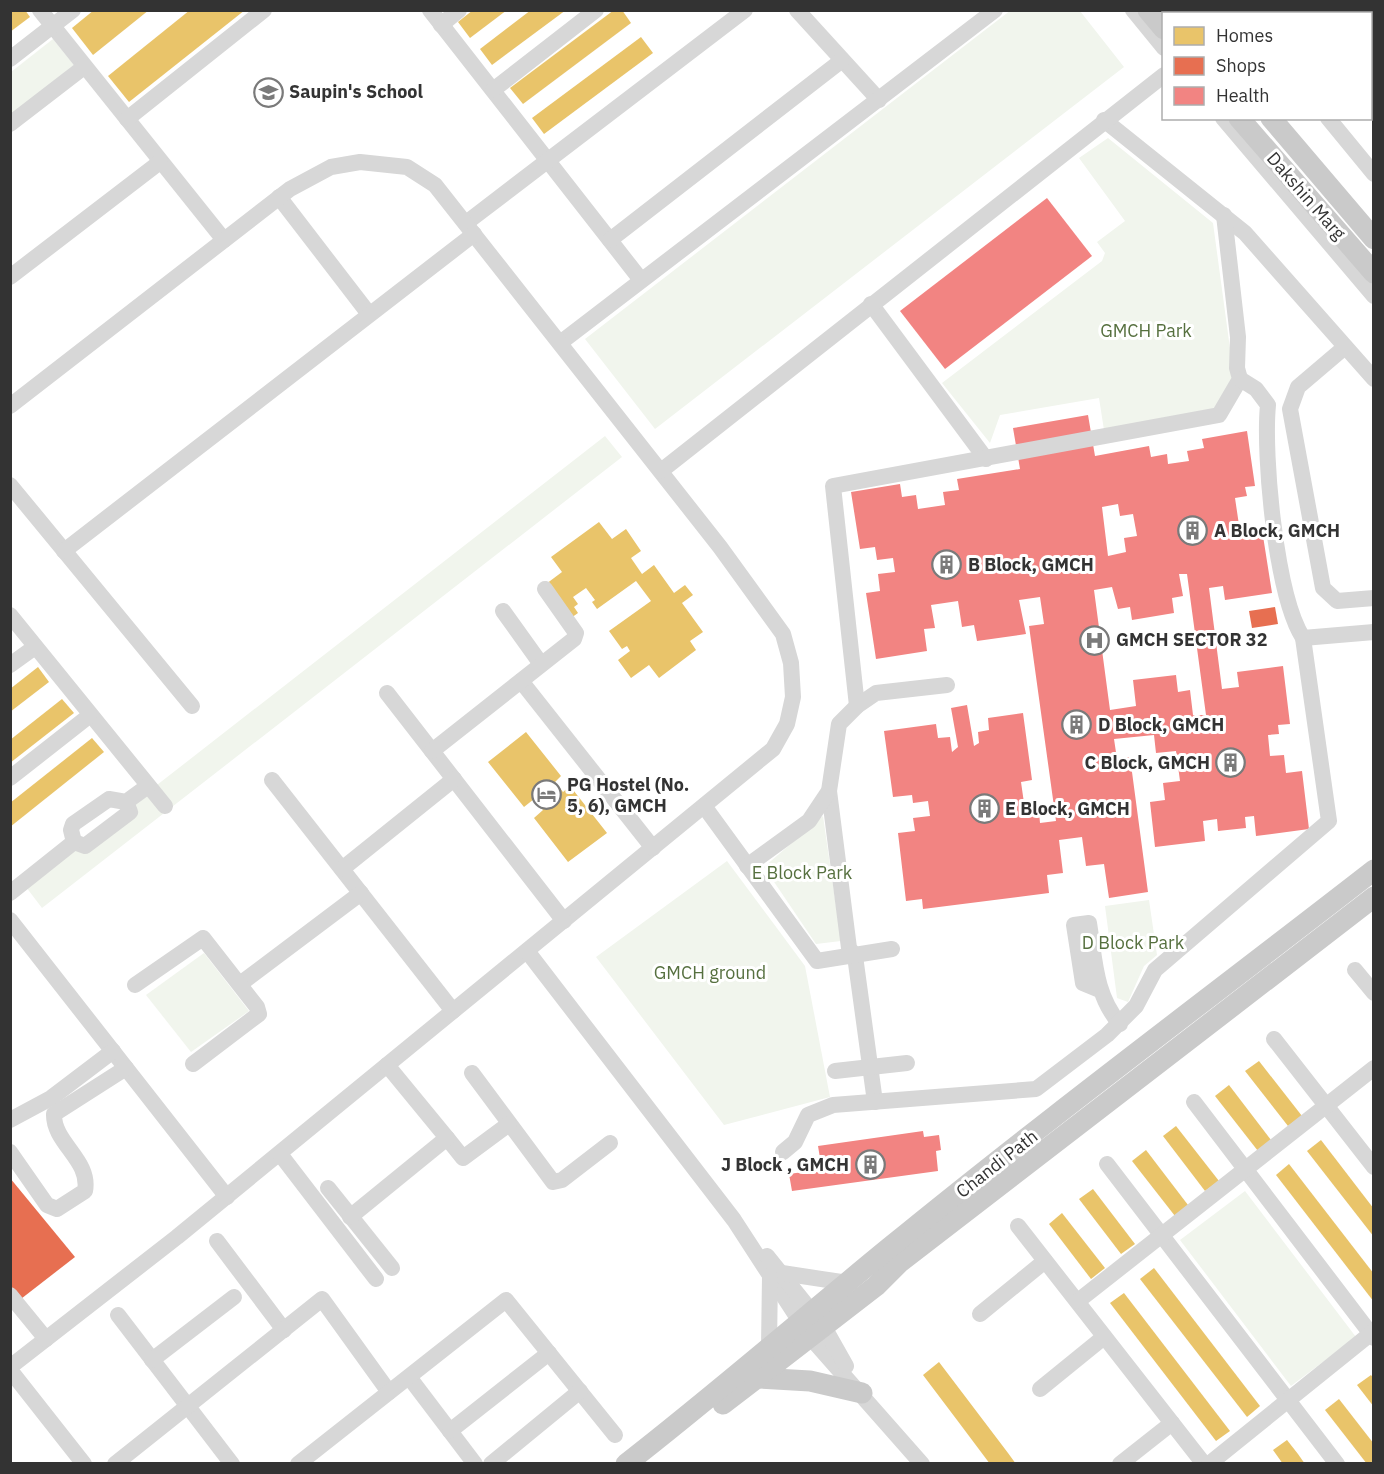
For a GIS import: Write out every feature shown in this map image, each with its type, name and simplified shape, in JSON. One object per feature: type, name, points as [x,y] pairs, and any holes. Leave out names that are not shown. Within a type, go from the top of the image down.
[{"type":"main road","points":[[1148,10],[1162,27]]},
{"type":"main road","name":"Dakshin Marg","points":[[1241,120],[1374,273]]},
{"type":"main road","name":"Dakshin Marg","points":[[1273,120],[1374,239]]},
{"type":"main road","name":"Chandi Path","points":[[647,1464],[759,1378],[812,1324],[848,1282],[1374,870]]},
{"type":"main road","name":"Chandi Path","points":[[626,1464],[725,1387],[769,1346],[812,1324],[899,1263],[1374,897]]},
{"type":"main road","points":[[759,1378],[810,1381],[862,1393]]},
{"type":"street","points":[[40,10],[224,240]]},
{"type":"street","points":[[10,59],[72,10]]},
{"type":"street","points":[[127,119],[264,10]]},
{"type":"street","points":[[430,10],[641,280]]},
{"type":"street","points":[[441,25],[459,10]]},
{"type":"street","points":[[493,90],[596,10]]},
{"type":"street","points":[[64,551],[369,314],[548,161],[745,10]]},
{"type":"street","points":[[797,10],[879,100]]},
{"type":"street","points":[[560,343],[995,10]]},
{"type":"street","points":[[1133,10],[1162,46]]},
{"type":"street","points":[[610,240],[842,61]]},
{"type":"street","points":[[10,124],[84,67]]},
{"type":"street","points":[[661,471],[1162,76]]},
{"type":"street","points":[[1104,120],[1245,233],[1374,379]]},
{"type":"street","points":[[1225,120],[1374,296]]},
{"type":"street","points":[[1330,120],[1374,174]]},
{"type":"street","points":[[10,277],[160,162]]},
{"type":"street","points":[[10,405],[279,197],[331,167],[360,162],[407,167],[435,185],[661,471],[783,634],[791,663],[793,697],[787,724],[773,749],[280,1154],[10,1369],[84,1464]]},
{"type":"street","points":[[279,197],[369,314]]},
{"type":"street","points":[[857,706],[833,486],[1219,415],[1240,380],[1237,368],[1238,337],[1224,215]]},
{"type":"street","points":[[871,304],[986,459]]},
{"type":"street","points":[[1345,347],[1298,387],[1290,409],[1323,588],[1337,601],[1374,598]]},
{"type":"street","points":[[783,1152],[795,1142],[808,1115],[833,1105],[1036,1089],[1120,1024],[1136,1006],[1155,970],[1329,821],[1303,638],[1295,626],[1279,563],[1265,434],[1268,405],[1256,389],[1240,380]]},
{"type":"street","points":[[10,484],[192,706]]},
{"type":"street","points":[[432,751],[574,639],[576,633],[545,589]]},
{"type":"street","points":[[503,611],[542,664]]},
{"type":"street","points":[[10,615],[89,716],[165,806]]},
{"type":"street","points":[[1303,638],[1374,632]]},
{"type":"street","points":[[10,665],[36,647]]},
{"type":"street","points":[[521,681],[653,848]]},
{"type":"street","points":[[875,1102],[855,956],[849,948],[829,791],[839,724],[857,706],[876,693],[947,685]]},
{"type":"street","points":[[387,693],[564,921]]},
{"type":"street","points":[[10,778],[89,716]]},
{"type":"street","points":[[342,869],[454,779]]},
{"type":"street","points":[[272,780],[453,1011]]},
{"type":"street","points":[[74,842],[71,830],[73,824],[109,799],[126,802],[148,786]]},
{"type":"street","points":[[747,866],[809,821],[829,791]]},
{"type":"street","points":[[74,842],[85,846],[130,812],[126,802]]},
{"type":"street","points":[[704,806],[817,962],[892,949]]},
{"type":"street","points":[[10,893],[74,842]]},
{"type":"street","points":[[240,984],[361,893]]},
{"type":"street","points":[[10,920],[227,1197]]},
{"type":"street","points":[[135,985],[203,938],[257,1007],[259,1014],[193,1064]]},
{"type":"street","points":[[526,951],[776,1274],[862,1393],[915,1461]]},
{"type":"street","points":[[1355,970],[1374,993]]},
{"type":"street","points":[[1100,990],[1107,1009],[1120,1024]]},
{"type":"street","points":[[1274,1039],[1374,1167]]},
{"type":"street","points":[[10,1120],[51,1098],[113,1051]]},
{"type":"street","points":[[835,1071],[907,1063]]},
{"type":"street","points":[[387,1065],[464,1158],[510,1124]]},
{"type":"street","points":[[10,1152],[47,1205],[57,1209],[85,1191],[87,1181],[83,1169],[53,1126],[54,1114],[126,1068]]},
{"type":"street","points":[[1078,1301],[1374,1068]]},
{"type":"street","points":[[472,1073],[553,1182],[562,1180],[610,1143]]},
{"type":"street","points":[[1194,1102],[1372,1334],[1209,1464]]},
{"type":"street","points":[[350,1217],[447,1138]]},
{"type":"street","points":[[280,1154],[375,1279]]},
{"type":"street","points":[[1107,1164],[1337,1464]]},
{"type":"street","points":[[328,1188],[392,1268]]},
{"type":"street","points":[[1018,1226],[1204,1464]]},
{"type":"street","points":[[217,1241],[284,1330]]},
{"type":"street","points":[[980,1314],[1046,1261]]},
{"type":"street","points":[[776,1274],[848,1282]]},
{"type":"street","points":[[769,1346],[776,1274]]},
{"type":"street","points":[[10,1295],[46,1339]]},
{"type":"street","points":[[152,1360],[234,1297]]},
{"type":"street","points":[[115,1464],[322,1299],[389,1392]]},
{"type":"street","points":[[309,1460],[389,1392],[506,1300],[615,1435]]},
{"type":"street","points":[[118,1315],[232,1464]]},
{"type":"street","points":[[1040,1389],[1104,1337]]},
{"type":"street","points":[[450,1431],[549,1353]]},
{"type":"street","points":[[409,1377],[475,1464]]},
{"type":"street","points":[[491,1464],[580,1391]]},
{"type":"street","points":[[1120,1464],[1172,1423]]},
{"type":"green space","points":[[1011,10],[1080,11],[1124,67],[655,429],[585,339]]},
{"type":"green space","points":[[53,39],[74,65],[11,115],[11,72]]},
{"type":"green space","name":"GMCH Park","points":[[1108,138],[1213,223],[1234,378],[1215,410],[1104,430],[1099,398],[1000,415],[990,443],[942,383],[1102,261],[1105,253],[1097,242],[1125,221],[1079,158]]},
{"type":"green space","points":[[605,436],[622,457],[42,908],[26,887]]},
{"type":"green space","name":"E Block Park","points":[[823,816],[841,941],[816,944],[764,867]]},
{"type":"green space","name":"GMCH ground","points":[[727,861],[805,966],[830,1097],[724,1125],[596,957]]},
{"type":"green space","name":"D Block Park","points":[[1149,900],[1157,955],[1144,966],[1128,1002],[1117,998],[1105,906]]},
{"type":"green space","points":[[204,953],[249,1011],[191,1052],[146,995]]},
{"type":"green space","points":[[1245,1191],[1356,1337],[1291,1386],[1180,1240]]},
{"type":"building: Homes","points":[[10,10],[25,10],[30,17],[10,32]]},
{"type":"building: Homes","points":[[94,10],[149,10],[93,55],[72,28]]},
{"type":"building: Homes","points":[[190,10],[245,10],[129,102],[108,76]]},
{"type":"building: Homes","points":[[473,10],[507,10],[470,38],[458,22]]},
{"type":"building: Homes","points":[[531,10],[566,10],[492,65],[480,49]]},
{"type":"building: Homes","points":[[614,10],[622,10],[631,23],[523,104],[510,88]]},
{"type":"building: Homes","points":[[641,37],[653,53],[544,134],[532,118]]},
{"type":"building: Homes","points":[[599,522],[612,539],[626,529],[641,551],[631,558],[642,574],[654,565],[674,593],[685,585],[693,595],[682,603],[703,632],[690,641],[696,650],[659,678],[649,665],[631,678],[618,660],[630,651],[627,646],[622,649],[609,631],[651,601],[636,581],[597,609],[592,602],[595,600],[586,588],[573,597],[578,604],[574,607],[578,613],[571,618],[546,584],[562,572],[551,557]]},
{"type":"building: Homes","points":[[38,667],[49,682],[10,712],[10,689]]},
{"type":"building: Homes","points":[[62,699],[74,713],[10,763],[10,740]]},
{"type":"building: Homes","name":"PG Hostel (No. 5, 6), GMCH","points":[[526,732],[561,776],[555,782],[563,792],[570,786],[607,833],[568,862],[534,818],[543,810],[534,799],[524,807],[488,762]]},
{"type":"building: Homes","points":[[92,738],[104,752],[10,827],[10,803]]},
{"type":"building: Homes","points":[[1259,1061],[1302,1116],[1288,1126],[1245,1071]]},
{"type":"building: Homes","points":[[1229,1085],[1271,1140],[1258,1151],[1215,1096]]},
{"type":"building: Homes","points":[[1176,1126],[1219,1181],[1205,1191],[1163,1136]]},
{"type":"building: Homes","points":[[1321,1140],[1374,1209],[1374,1237],[1307,1151]]},
{"type":"building: Homes","points":[[1146,1150],[1188,1205],[1175,1216],[1132,1161]]},
{"type":"building: Homes","points":[[1289,1164],[1374,1274],[1374,1302],[1276,1175]]},
{"type":"building: Homes","points":[[1093,1189],[1135,1244],[1121,1254],[1079,1199]]},
{"type":"building: Homes","points":[[1062,1213],[1105,1268],[1091,1279],[1049,1224]]},
{"type":"building: Homes","points":[[1154,1268],[1260,1406],[1247,1417],[1140,1279]]},
{"type":"building: Homes","points":[[1124,1293],[1230,1431],[1216,1441],[1110,1303]]},
{"type":"building: Homes","points":[[939,1362],[1016,1464],[990,1464],[923,1375]]},
{"type":"building: Homes","points":[[1371,1375],[1374,1379],[1374,1407],[1357,1385]]},
{"type":"building: Homes","points":[[1339,1399],[1374,1444],[1374,1464],[1367,1464],[1325,1410]]},
{"type":"building: Homes","points":[[1287,1440],[1305,1464],[1283,1464],[1273,1450]]},
{"type":"building: Shops","points":[[1275,607],[1278,624],[1252,628],[1249,611]]},
{"type":"building: Shops","points":[[10,1178],[75,1257],[17,1302],[10,1294]]},
{"type":"building: Health","points":[[1047,198],[1092,256],[945,369],[900,311]]},
{"type":"building: Health","points":[[1088,415],[1095,456],[1149,446],[1151,457],[1167,454],[1168,464],[1189,461],[1187,451],[1204,448],[1202,439],[1247,431],[1255,486],[1245,487],[1247,496],[1235,498],[1239,525],[1249,523],[1251,538],[1263,536],[1272,593],[1225,600],[1223,586],[1209,588],[1222,689],[1239,687],[1237,672],[1283,666],[1290,724],[1278,725],[1279,734],[1268,735],[1270,756],[1284,755],[1286,773],[1302,771],[1309,829],[1256,836],[1254,816],[1245,817],[1246,828],[1218,831],[1217,819],[1203,821],[1205,841],[1155,847],[1150,802],[1165,800],[1163,783],[1180,781],[1176,751],[1156,753],[1154,735],[1114,739],[1117,759],[1130,757],[1148,892],[1109,898],[1104,864],[1086,866],[1082,837],[1059,840],[1063,873],[1047,875],[1049,893],[923,909],[922,899],[906,901],[898,833],[915,831],[913,818],[930,816],[928,801],[913,803],[912,795],[893,797],[884,731],[936,724],[938,738],[950,737],[952,752],[958,747],[951,708],[967,705],[974,746],[979,743],[978,732],[989,730],[988,718],[1023,713],[1032,780],[1021,782],[1024,803],[1038,801],[1040,823],[1056,821],[1029,626],[1044,624],[1040,597],[1019,600],[1026,634],[977,641],[974,625],[962,627],[958,601],[931,605],[935,628],[924,629],[927,651],[876,659],[866,593],[880,591],[878,574],[895,572],[893,558],[877,560],[875,547],[860,549],[851,492],[900,484],[902,497],[916,495],[918,509],[945,505],[943,492],[959,490],[957,479],[1020,469],[1013,428]],"holes":[[[1118,504],[1120,516],[1133,514],[1137,536],[1124,538],[1126,552],[1108,556],[1102,507]],[[1179,574],[1187,574],[1206,715],[1193,715],[1190,690],[1178,692],[1176,675],[1133,680],[1136,706],[1110,710],[1094,590],[1112,587],[1118,609],[1130,607],[1132,620],[1174,613],[1172,598],[1183,596]]]},
{"type":"building: Health","name":"J Block , GMCH","points":[[923,1131],[924,1137],[939,1135],[941,1150],[936,1151],[938,1171],[792,1191],[789,1174],[803,1172],[802,1160],[820,1158],[818,1146]]},
{"type":"place","name":"Saupin's School","points":[[268,92]]},
{"type":"place","name":"A Block, GMCH","points":[[1193,531]]},
{"type":"place","name":"B Block, GMCH","points":[[947,565]]},
{"type":"place","name":"GMCH SECTOR 32","points":[[1095,640]]},
{"type":"place","name":"D Block, GMCH","points":[[1077,725]]},
{"type":"place","name":"C Block, GMCH","points":[[1231,763]]},
{"type":"place","name":"PG Hostel (No. 5, 6), GMCH","points":[[546,795]]},
{"type":"place","name":"E Block, GMCH","points":[[984,809]]},
{"type":"place","name":"J Block , GMCH","points":[[870,1165]]}]
